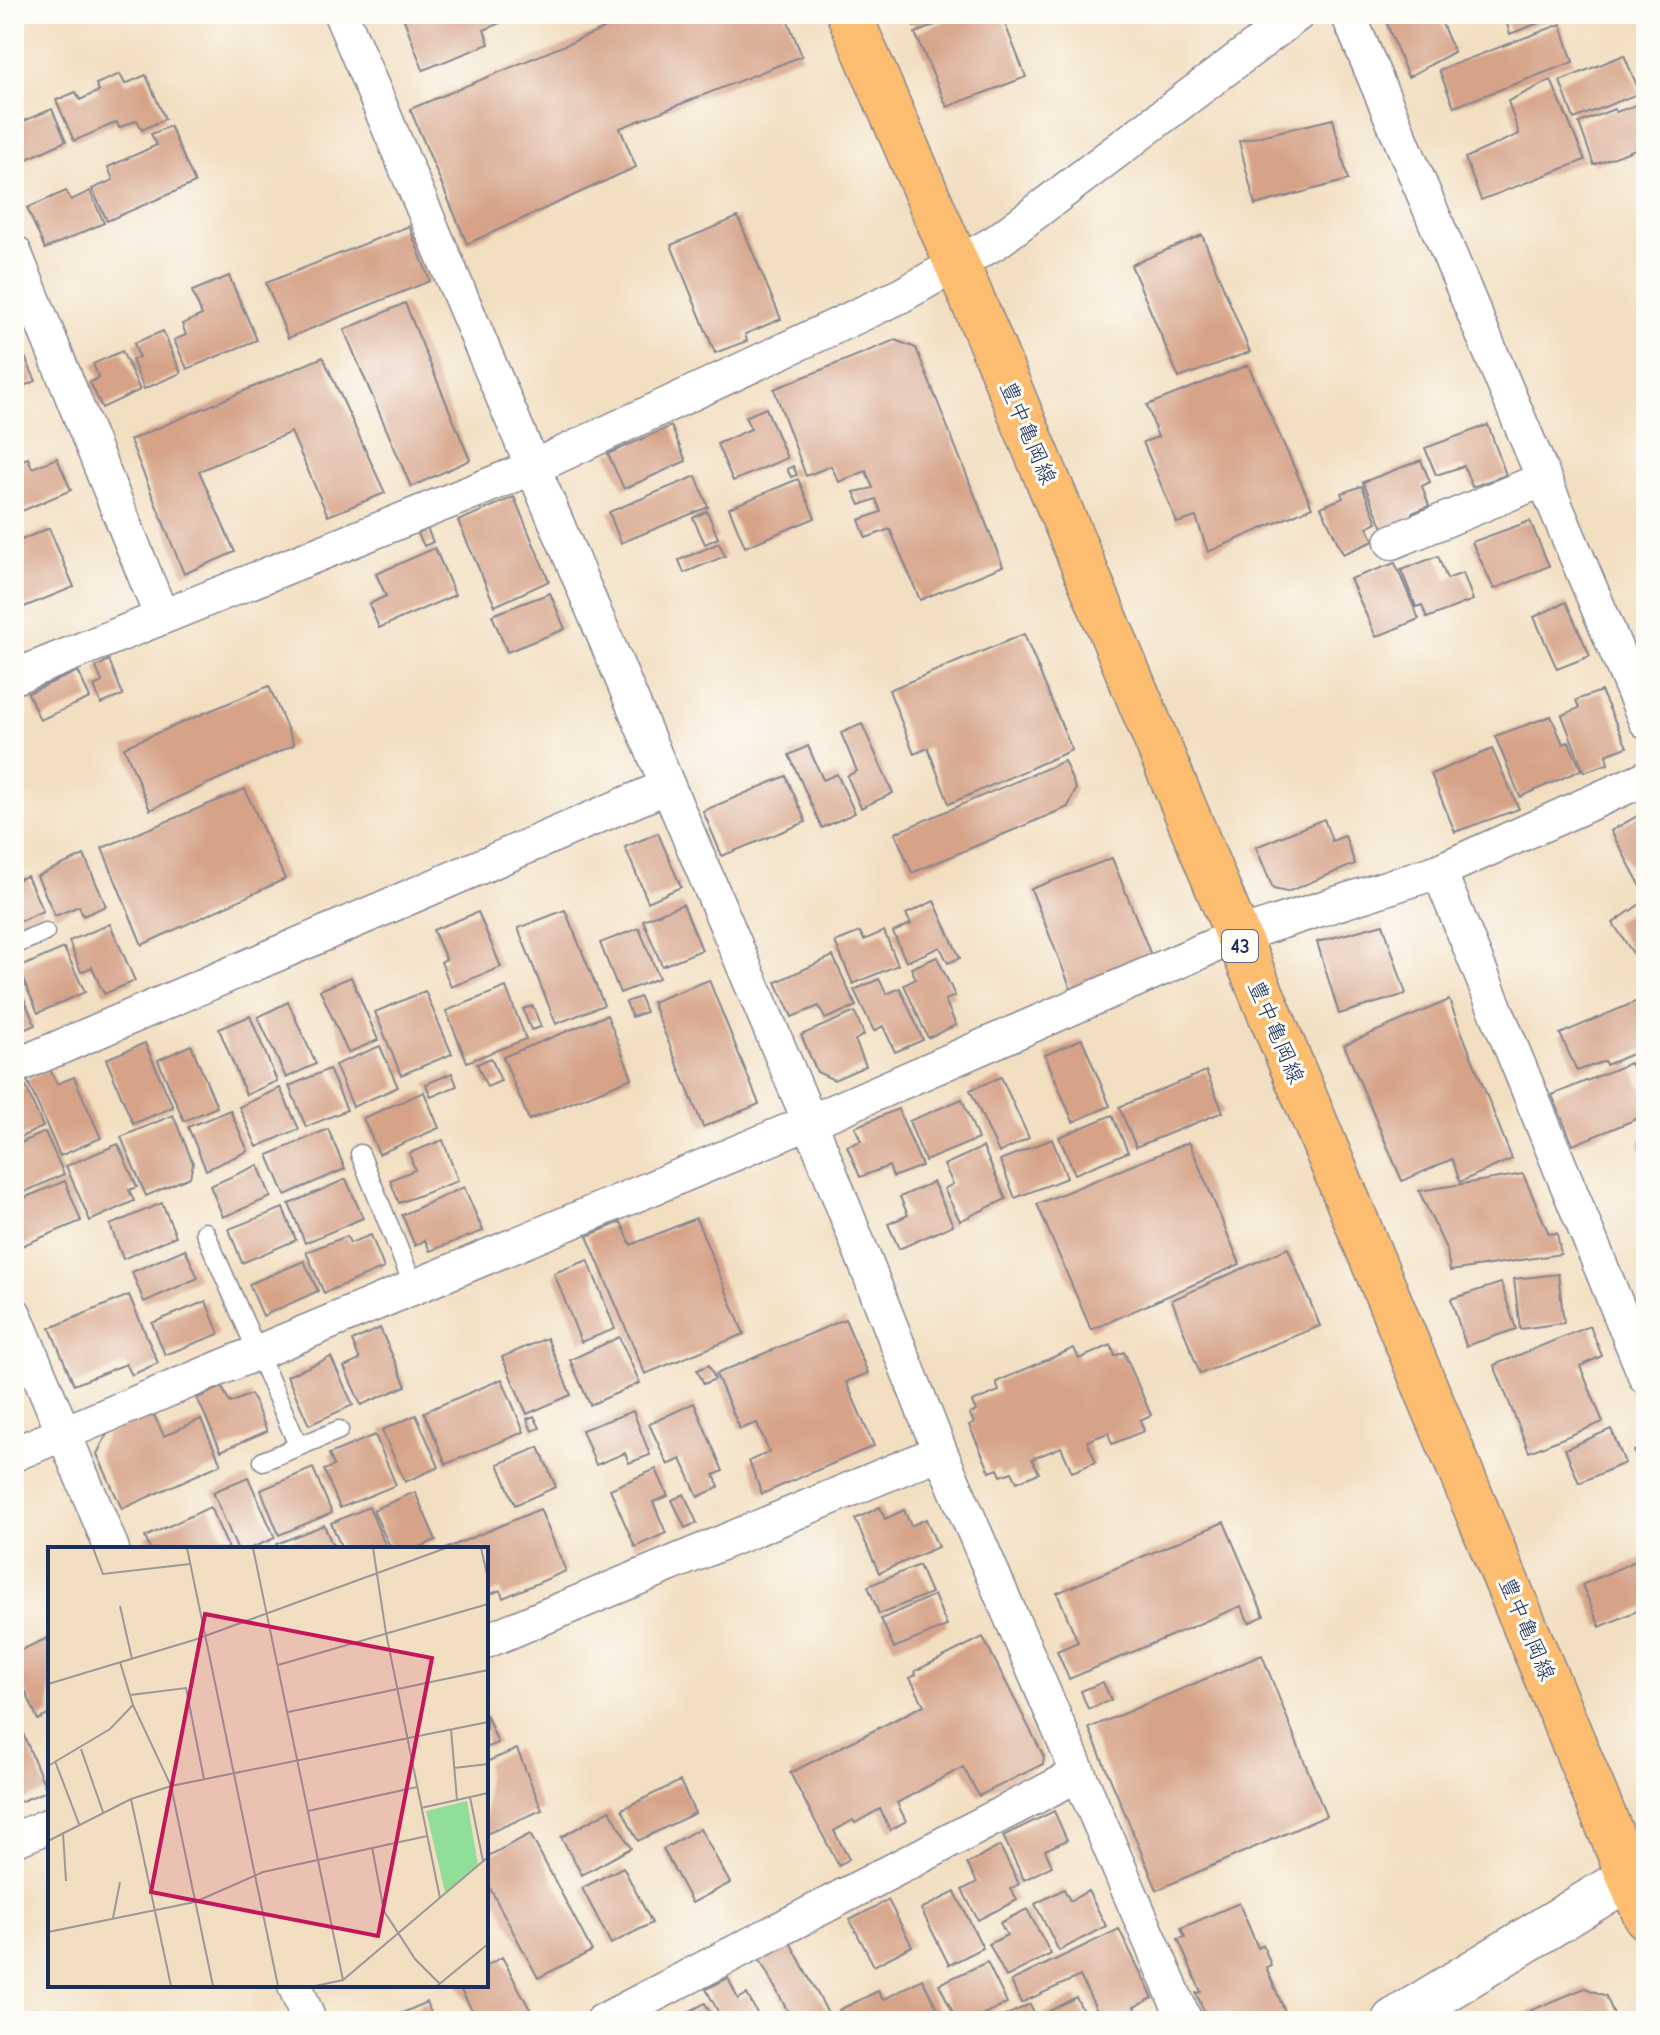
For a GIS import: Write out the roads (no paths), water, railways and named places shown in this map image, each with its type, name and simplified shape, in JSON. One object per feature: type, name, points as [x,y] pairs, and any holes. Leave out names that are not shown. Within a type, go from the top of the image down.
[{"type":"main road","name":"豊中亀岡線","points":[[849,14],[1236,936],[1637,1873],[1646,1917]]},
{"type":"street","points":[[341,14],[810,1122],[940,1452],[1185,2021]]},
{"type":"street","points":[[14,677],[161,615],[534,467],[900,296],[996,242],[1298,14]]},
{"type":"street","points":[[1348,14],[1646,721]]},
{"type":"street","points":[[14,252],[161,615]]},
{"type":"street","points":[[1392,542],[1544,479]]},
{"type":"street","points":[[14,1454],[810,1122],[1236,936],[1439,871],[1646,778]]},
{"type":"street","points":[[14,1067],[668,786]]},
{"type":"street","points":[[1439,871],[1646,1377]]},
{"type":"street","points":[[14,1314],[111,1547]]},
{"type":"street","points":[[488,1640],[940,1452]]},
{"type":"street","points":[[603,2021],[1077,1775]]},
{"type":"street","points":[[14,1840],[48,1826]]},
{"type":"street","points":[[1394,2021],[1637,1873]]},
{"type":"street","points":[[296,1987],[309,2021]]},
{"type":"lane","points":[[14,945],[45,932]]},
{"type":"lane","points":[[360,1154],[414,1287]]},
{"type":"lane","points":[[205,1232],[298,1445]]},
{"type":"lane","points":[[263,1461],[339,1430]]}]
